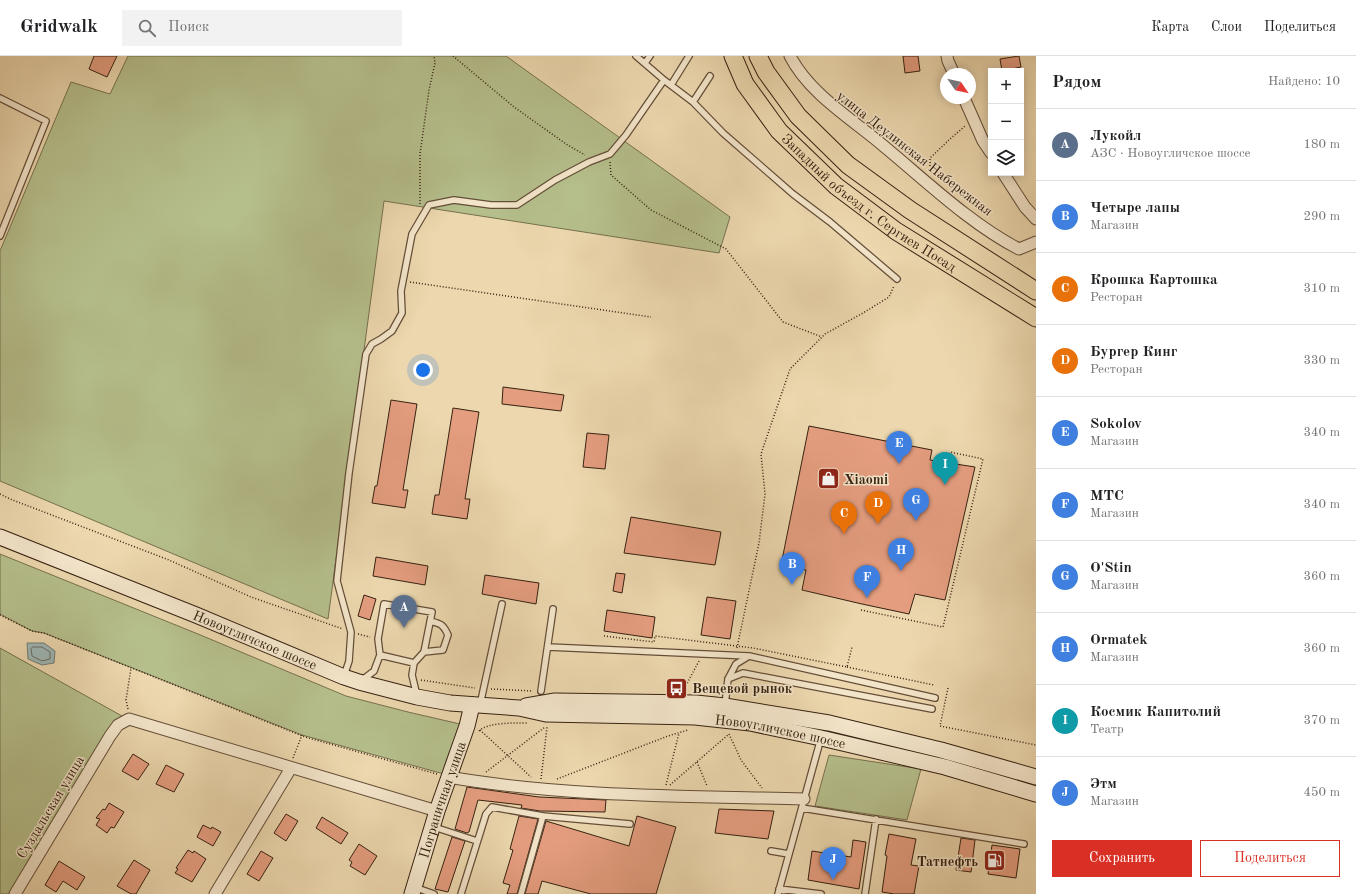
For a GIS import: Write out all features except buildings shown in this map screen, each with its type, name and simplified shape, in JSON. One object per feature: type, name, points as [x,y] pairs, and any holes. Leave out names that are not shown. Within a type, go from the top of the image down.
[{"type":"main road","name":"Западный объезд г. Сергиев Посад","points":[[733,56],[745,84],[780,131],[836,186],[896,231],[1036,318]]},
{"type":"main road","name":"Западный объезд г. Сергиев Посад","points":[[758,56],[766,72],[798,116],[848,166],[910,210],[1036,291]]},
{"type":"main road","name":"Новоугличское шоссе","points":[[0,537],[359,682],[450,703],[519,708],[546,714],[695,717],[750,723],[945,767],[1036,794]]},
{"type":"main road","name":"Новоугличское шоссе","points":[[519,708],[555,701],[689,703],[725,706],[829,723],[941,750],[1036,777]]},
{"type":"main road","name":"Пограничная улица","points":[[413,891],[448,777],[466,726],[476,705]]},
{"type":"main road","points":[[1016,771],[1036,769]]},
{"type":"main road","points":[[978,777],[1036,805]]},
{"type":"street","name":"улица Деулинская Набережная","points":[[790,56],[795,65],[824,99],[974,220],[1009,244],[1019,249],[1036,242]]},
{"type":"street","points":[[947,56],[951,68]]},
{"type":"street","points":[[967,104],[988,148]]},
{"type":"street","points":[[1005,176],[1025,207],[1036,219]]},
{"type":"street","points":[[129,719],[437,811]]},
{"type":"street","name":"Суздальская улица","points":[[15,894],[110,736],[118,725],[129,719]]},
{"type":"street","points":[[216,894],[290,768]]},
{"type":"street","points":[[448,777],[521,788],[713,798],[770,798],[803,803]]},
{"type":"lane","points":[[636,56],[670,85],[693,102],[724,133],[793,194],[830,222],[897,279]]},
{"type":"lane","points":[[645,63],[650,56]]},
{"type":"lane","points":[[670,85],[689,56]]},
{"type":"lane","points":[[693,102],[710,76]]},
{"type":"lane","points":[[344,676],[349,661],[351,632],[337,581],[349,473],[364,364],[366,354],[372,344],[392,331],[402,313],[401,291],[412,234],[429,205],[454,200],[491,205],[517,205],[555,180],[594,160],[610,154],[626,136],[664,80]]},
{"type":"lane","points":[[0,98],[46,121],[0,236]]},
{"type":"lane","points":[[359,682],[374,671],[380,655],[378,639],[384,604],[432,612],[424,652],[414,663],[412,675],[417,696]]},
{"type":"lane","points":[[476,705],[502,604]]},
{"type":"lane","points":[[541,691],[552,609]]},
{"type":"lane","points":[[424,652],[443,650],[448,635],[445,627],[440,624],[430,622]]},
{"type":"lane","points":[[548,647],[749,656],[935,698]]},
{"type":"lane","points":[[380,655],[414,663]]},
{"type":"lane","points":[[725,706],[728,679],[736,664],[749,656]]},
{"type":"lane","points":[[728,679],[743,673],[932,709]]},
{"type":"lane","points":[[820,894],[778,891],[821,738]]},
{"type":"lane","points":[[803,803],[876,819],[1024,844]]},
{"type":"lane","points":[[461,894],[486,814],[492,807],[543,816],[630,824]]},
{"type":"lane","points":[[521,894],[543,816]]},
{"type":"lane","points":[[865,894],[876,819]]},
{"type":"lane","points":[[432,827],[478,841]]},
{"type":"lane","points":[[771,851],[789,854]]},
{"type":"lane","points":[[413,891],[434,894]]},
{"type":"path","points":[[421,220],[420,154],[426,104],[435,64],[434,56]]},
{"type":"path","points":[[453,56],[514,107],[566,144],[594,160]]},
{"type":"path","points":[[930,184],[930,158],[974,119]]},
{"type":"path","points":[[610,154],[612,175],[651,210],[726,249],[783,322],[822,337]]},
{"type":"path","points":[[735,655],[759,543],[765,494],[761,454],[790,369],[822,337],[889,298],[897,279]]},
{"type":"path","points":[[403,281],[652,317]]},
{"type":"path","points":[[861,610],[943,627],[983,459],[950,452],[948,464]]},
{"type":"path","points":[[0,494],[169,560],[251,597],[351,632],[378,639]]},
{"type":"path","points":[[0,615],[32,631],[44,633],[302,735],[448,777]]},
{"type":"path","points":[[604,636],[654,642],[655,636],[753,648],[934,685]]},
{"type":"path","points":[[847,668],[852,647]]},
{"type":"path","points":[[681,694],[700,659]]},
{"type":"path","points":[[129,719],[126,700],[131,668]]},
{"type":"path","points":[[948,688],[940,726],[1036,745]]},
{"type":"path","points":[[477,733],[490,725],[530,723]]},
{"type":"path","points":[[542,724],[547,725]]},
{"type":"path","points":[[484,774],[547,725]]},
{"type":"path","points":[[541,785],[547,725]]},
{"type":"path","points":[[554,780],[679,732],[694,728]]},
{"type":"path","points":[[480,730],[535,780]]},
{"type":"path","points":[[679,732],[665,790],[730,734],[741,760],[770,798]]},
{"type":"path","points":[[290,768],[302,735]]},
{"type":"path","points":[[697,762],[713,798]]},
{"type":"green space","points":[[128,56],[506,56],[730,217],[719,253],[384,201],[328,619],[0,481],[0,251],[71,82],[110,94]]},
{"type":"green space","points":[[0,554],[346,696],[460,724],[444,774],[302,735],[44,633],[32,631],[0,614]]},
{"type":"green space","points":[[0,648],[122,716],[15,894],[0,894]]},
{"type":"green space","points":[[829,755],[921,769],[907,820],[815,806]]},
{"type":"water","points":[[27,643],[44,643],[55,651],[54,663],[42,665],[28,659]]},
{"type":"place","name":"Sokolov","points":[[899,464]]},
{"type":"place","name":"Xiaomi","points":[[828,479]]},
{"type":"place","name":"Космик Капитолий","points":[[945,485]]},
{"type":"place","name":"O'Stin","points":[[916,521]]},
{"type":"place","name":"Бургер Кинг","points":[[878,524]]},
{"type":"place","name":"Крошка Картошка","points":[[844,534]]},
{"type":"place","name":"Ormatek","points":[[901,571]]},
{"type":"place","name":"Четыре лапы","points":[[792,585]]},
{"type":"place","name":"МТС","points":[[867,598]]},
{"type":"place","name":"Лукойл","points":[[404,628]]},
{"type":"place","name":"Вещевой рынок","points":[[677,688]]},
{"type":"place","name":"Татнефть","points":[[994,861]]},
{"type":"place","name":"Этм","points":[[833,880]]}]
